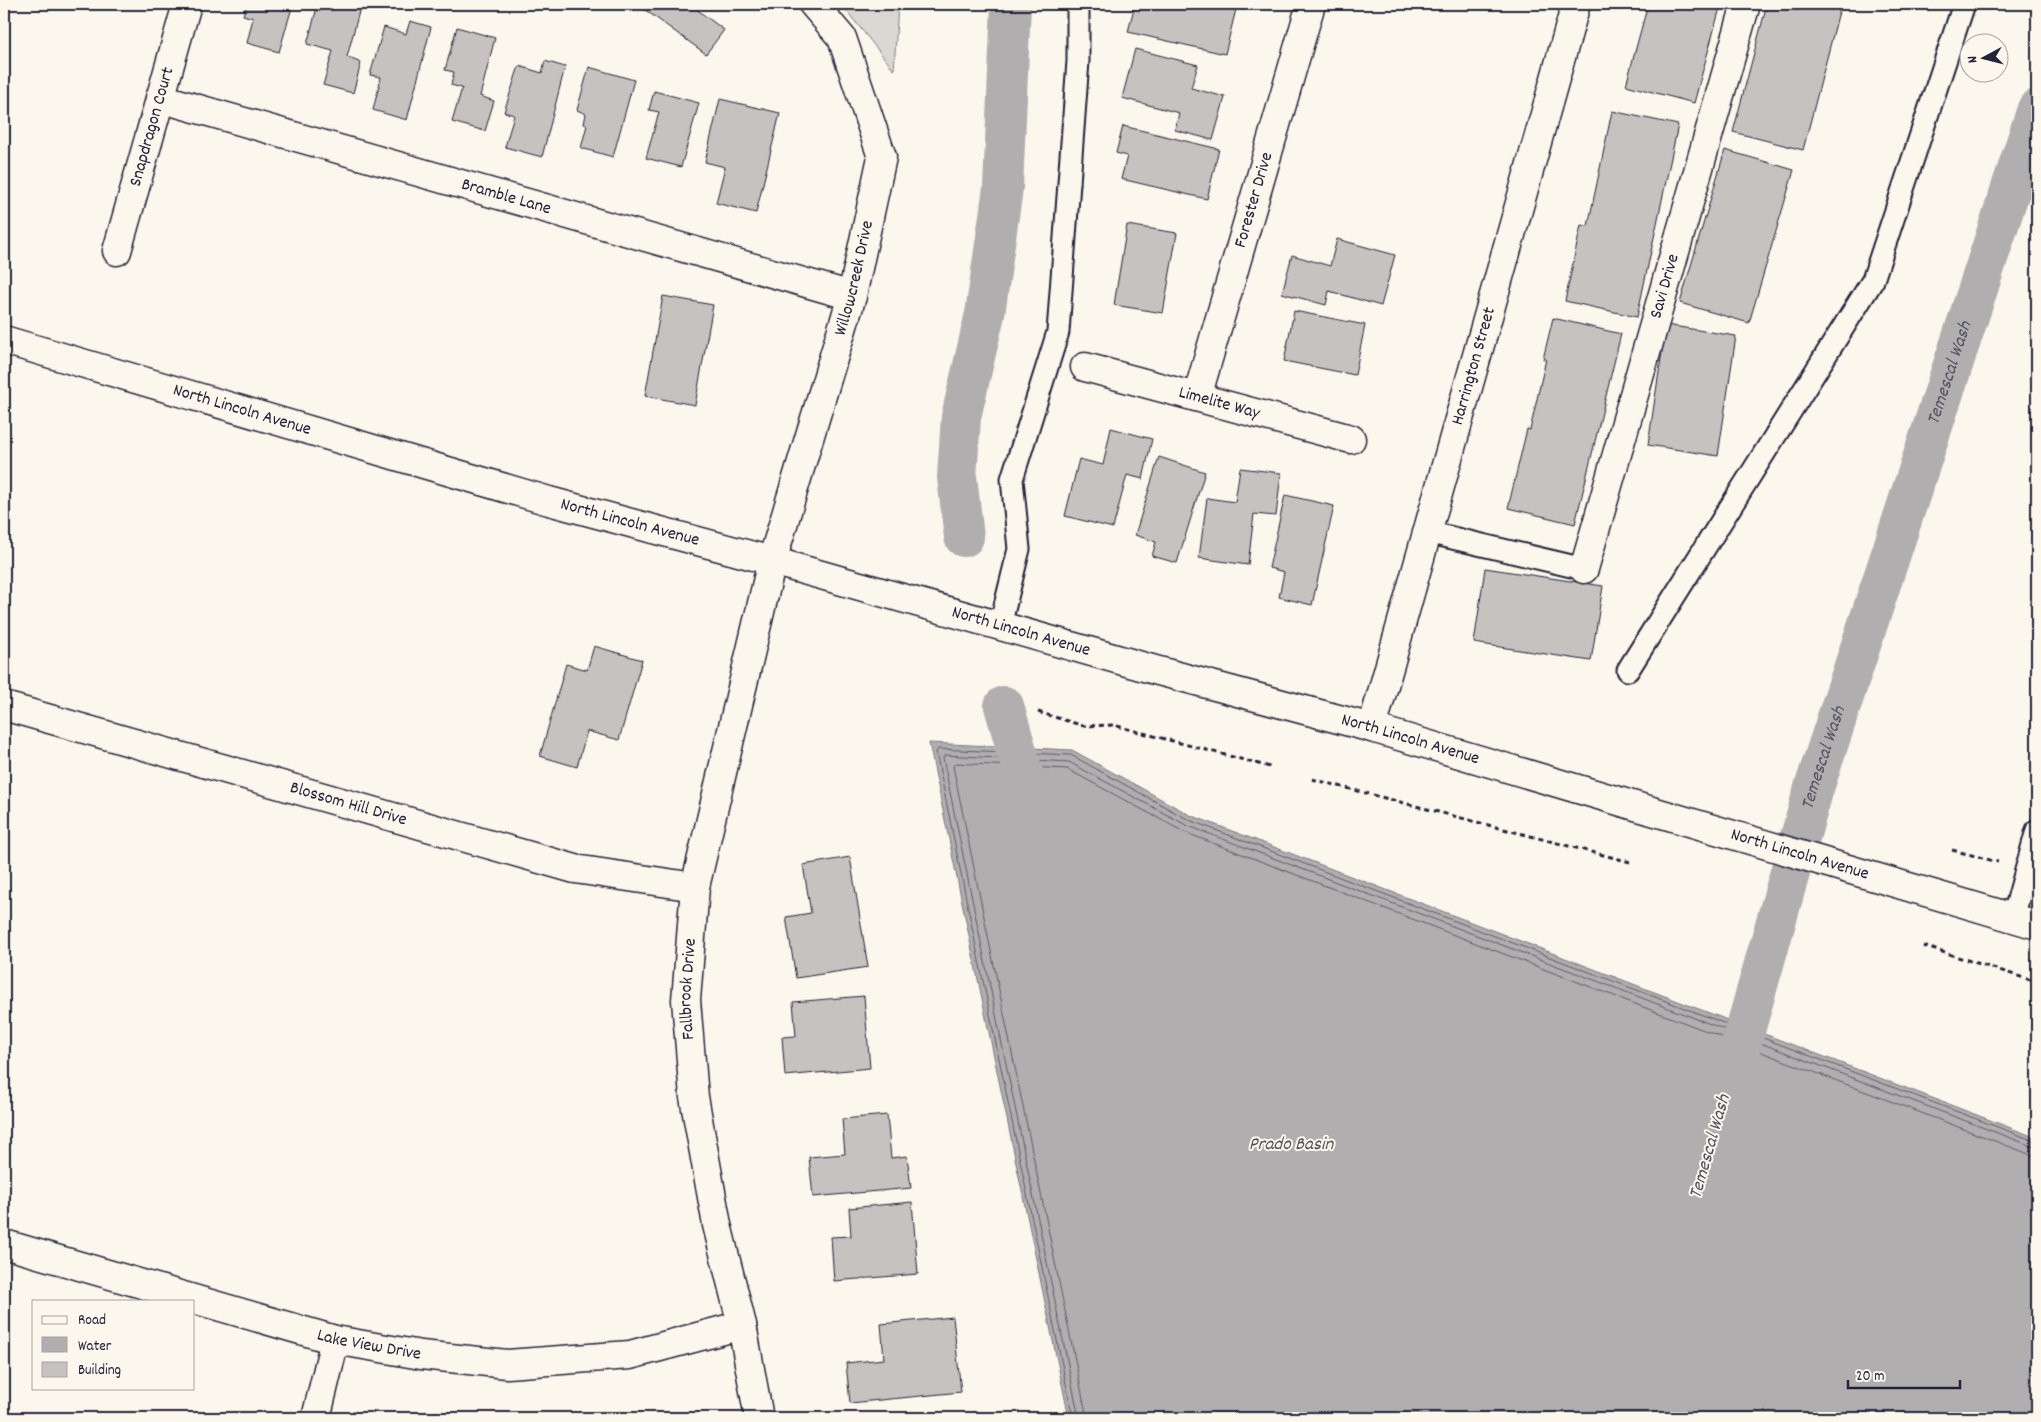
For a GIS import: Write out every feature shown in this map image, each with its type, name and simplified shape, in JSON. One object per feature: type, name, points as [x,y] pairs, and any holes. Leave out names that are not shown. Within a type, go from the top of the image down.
[{"type":"street","name":"Snapdragon Court","points":[[117,251],[187,4]]},
{"type":"street","name":"Willowcreek Drive","points":[[772,561],[852,296],[882,157],[842,38],[813,4]]},
{"type":"street","name":"Forester Drive","points":[[1197,397],[1311,4]]},
{"type":"street","name":"Harrington Street","points":[[1372,728],[1576,4]]},
{"type":"street","name":"Savi Drive","points":[[1584,568],[1746,4]]},
{"type":"street","name":"Bramble Lane","points":[[160,98],[852,296]]},
{"type":"street","name":"North Lincoln Avenue","points":[[4,340],[549,501],[1372,728],[2025,922]]},
{"type":"street","name":"Limelite Way","points":[[1086,367],[1352,439]]},
{"type":"street","name":"Fallbrook Drive","points":[[759,1418],[742,1325],[718,1225],[694,1097],[686,1000],[695,887],[772,561]]},
{"type":"street","name":"Blossom Hill Drive","points":[[4,706],[574,869],[695,887]]},
{"type":"street","name":"Lake View Drive","points":[[4,1244],[335,1340],[421,1355],[507,1364],[630,1355],[742,1325]]},
{"type":"street","points":[[316,1418],[335,1340]]},
{"type":"lane","points":[[1000,626],[1019,549],[1012,479],[1058,332],[1078,61],[1078,4]]},
{"type":"lane","points":[[1628,670],[1873,280],[1964,4]]},
{"type":"lane","points":[[1427,532],[1584,568]]},
{"type":"lane","points":[[2025,922],[2037,830]]},
{"type":"path","points":[[1038,712],[1084,726],[1113,725],[1270,767]]},
{"type":"path","points":[[1312,780],[1630,862]]},
{"type":"path","points":[[1923,946],[2037,982]]},
{"type":"shaded area","points":[[841,4],[898,4],[894,70]]},
{"type":"water","name":"Prado Basin","points":[[929,743],[1072,750],[1190,815],[2037,1138],[2037,1418],[1069,1418]]},
{"type":"building","points":[[247,4],[293,4],[279,52],[247,43],[253,18],[243,15]]},
{"type":"building","points":[[318,4],[361,4],[347,57],[361,63],[353,93],[323,85],[333,51],[307,44]]},
{"type":"building","points":[[637,4],[700,4],[696,9],[724,30],[706,54]]},
{"type":"building","points":[[1135,4],[1237,5],[1225,54],[1128,32]]},
{"type":"building","points":[[1648,4],[1721,4],[1694,103],[1626,85]]},
{"type":"building","points":[[1767,4],[1841,4],[1803,150],[1733,132]]},
{"type":"building","points":[[410,21],[431,27],[407,120],[373,110],[381,77],[370,75],[384,27],[406,34]]},
{"type":"building","points":[[457,27],[495,38],[480,96],[494,101],[485,131],[452,122],[462,88],[451,85],[454,72],[445,70]]},
{"type":"building","points":[[1135,49],[1198,65],[1191,88],[1225,97],[1213,140],[1175,130],[1179,113],[1122,98]]},
{"type":"building","points":[[545,61],[565,67],[542,157],[505,147],[514,115],[504,112],[519,66],[542,73]]},
{"type":"building","points":[[589,67],[634,80],[613,157],[581,148],[587,125],[584,124],[586,114],[577,110]]},
{"type":"building","points":[[654,91],[699,103],[681,167],[646,158],[659,112],[649,110]]},
{"type":"building","points":[[720,99],[780,113],[756,213],[716,203],[725,167],[705,162]]},
{"type":"building","points":[[1612,111],[1678,125],[1637,317],[1565,301],[1581,225],[1588,226]]},
{"type":"building","points":[[1123,126],[1219,149],[1207,199],[1121,179],[1127,156],[1116,153]]},
{"type":"building","points":[[1725,150],[1794,170],[1749,323],[1680,303]]},
{"type":"building","points":[[1127,225],[1177,233],[1163,313],[1114,305]]},
{"type":"building","points":[[1337,239],[1395,255],[1381,306],[1329,291],[1326,305],[1282,293],[1292,255],[1330,266]]},
{"type":"building","points":[[663,296],[713,305],[695,405],[645,396]]},
{"type":"building","points":[[1294,311],[1365,325],[1355,375],[1284,361]]},
{"type":"building","points":[[1553,318],[1621,334],[1575,524],[1508,508],[1527,429],[1530,430],[1546,359],[1543,359]]},
{"type":"building","points":[[1666,325],[1736,336],[1718,456],[1648,445]]},
{"type":"building","points":[[1111,428],[1152,439],[1143,479],[1127,475],[1113,528],[1065,516],[1079,459],[1103,465]]},
{"type":"building","points":[[1159,457],[1205,472],[1177,563],[1152,556],[1156,542],[1135,535]]},
{"type":"building","points":[[1240,468],[1281,473],[1276,516],[1254,514],[1248,565],[1199,558],[1207,498],[1235,502]]},
{"type":"building","points":[[1285,495],[1334,506],[1312,605],[1279,597],[1284,572],[1269,568]]},
{"type":"building","points":[[1485,568],[1603,586],[1591,661],[1474,643]]},
{"type":"building","points":[[594,646],[642,660],[619,740],[587,731],[577,767],[540,756],[566,664],[587,670]]},
{"type":"building","points":[[850,857],[868,967],[796,978],[786,917],[811,913],[803,865]]},
{"type":"building","points":[[864,996],[870,1068],[785,1076],[782,1037],[796,1036],[793,1002]]},
{"type":"building","points":[[887,1115],[891,1158],[907,1156],[911,1188],[813,1197],[809,1157],[845,1154],[842,1119]]},
{"type":"building","points":[[912,1202],[918,1274],[834,1281],[831,1237],[851,1236],[849,1208]]},
{"type":"building","points":[[953,1317],[961,1392],[850,1403],[846,1363],[884,1359],[881,1324]]},
{"type":"waterway","points":[[964,537],[957,477],[961,417],[985,314],[1003,188],[1011,4]]},
{"type":"waterway","name":"Temescal Wash","points":[[1731,1080],[1814,788],[2037,109]]},
{"type":"waterway","points":[[1004,706],[1031,800]]}]
